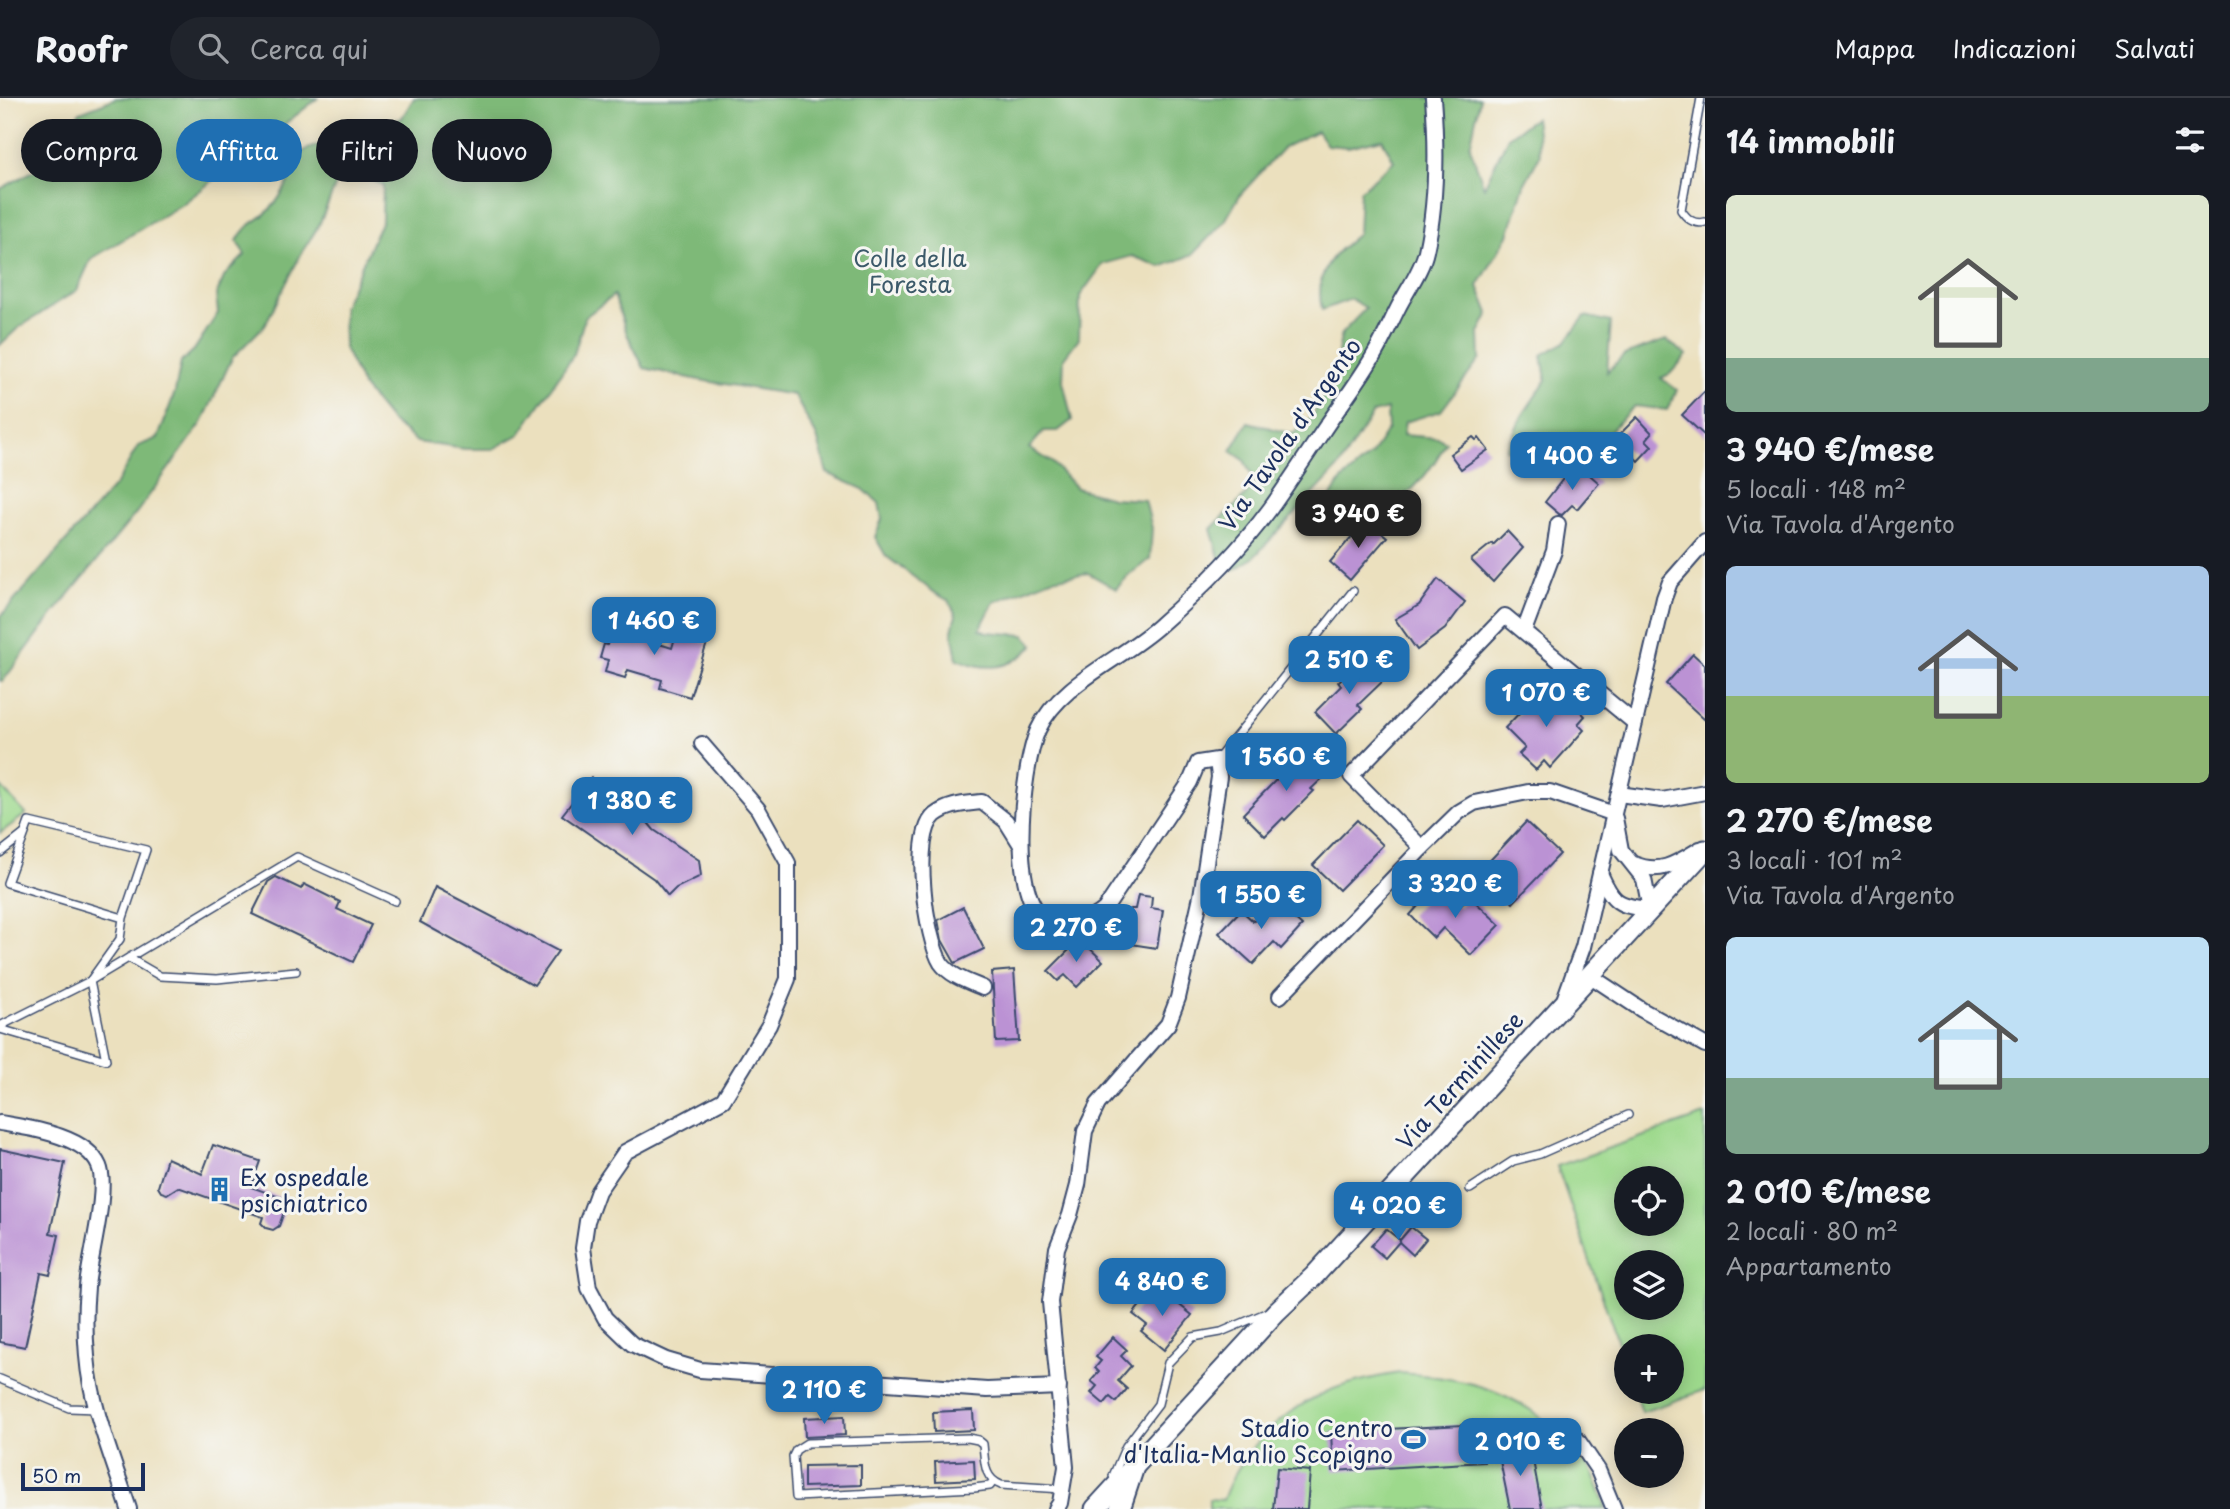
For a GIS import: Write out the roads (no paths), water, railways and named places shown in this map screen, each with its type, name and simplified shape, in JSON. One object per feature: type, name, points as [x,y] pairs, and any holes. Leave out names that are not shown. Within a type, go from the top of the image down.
[{"type":"main road","name":"Via Terminillese","points":[[1094,1509],[1276,1311],[1314,1276],[1705,849]]},
{"type":"main road","points":[[1120,1509],[1135,1465]]},
{"type":"street","name":"Via Tavola d'Argento","points":[[1217,760],[1198,763],[1189,782],[1105,909],[1091,920],[1069,925],[1053,925],[1038,916],[1030,899],[1021,846],[1021,811],[1028,761],[1038,730],[1051,708],[1074,687],[1148,636],[1206,583],[1269,510],[1374,355],[1426,253],[1435,177],[1433,98]]},
{"type":"street","points":[[1524,631],[1555,551],[1558,524]]},
{"type":"street","points":[[1564,1002],[1583,947],[1664,598],[1670,582],[1705,542]]},
{"type":"street","points":[[1422,848],[1351,776],[1505,616],[1635,723]]},
{"type":"street","points":[[702,744],[758,809],[788,863],[788,979],[769,1024],[723,1100],[625,1152],[598,1191],[587,1221],[583,1248],[589,1288],[606,1318],[632,1344],[666,1360],[700,1370],[987,1390],[1059,1387]]},
{"type":"street","points":[[1056,1509],[1060,1503],[1066,1467],[1050,1302],[1057,1248],[1078,1185],[1085,1131],[1098,1104],[1168,1024],[1175,1006],[1201,896],[1217,799],[1217,760]]},
{"type":"street","points":[[1280,996],[1422,848],[1459,813],[1474,803],[1528,792],[1550,792],[1614,814]]},
{"type":"street","points":[[1619,794],[1662,800],[1705,792]]},
{"type":"street","points":[[983,988],[957,976],[942,964],[935,949],[926,907],[923,874],[922,853],[927,828],[934,816],[956,804],[982,802],[1006,821],[1021,846]]},
{"type":"street","points":[[1600,873],[1609,894],[1618,902],[1631,907],[1650,909],[1644,879],[1621,850],[1614,814]]},
{"type":"street","points":[[1634,864],[1657,869],[1705,849]]},
{"type":"street","points":[[1588,975],[1642,1010],[1705,1045]]},
{"type":"street","points":[[0,1123],[48,1132],[84,1148],[99,1166],[102,1188],[86,1287],[86,1356],[97,1409],[129,1509]]},
{"type":"street","points":[[1577,1439],[1598,1470],[1614,1509]]},
{"type":"lane","points":[[1701,98],[1681,210],[1687,219],[1699,224],[1705,222]]},
{"type":"lane","points":[[1217,760],[1353,591]]},
{"type":"lane","points":[[0,1028],[106,1060],[90,981],[120,939],[123,918],[146,850],[29,822],[7,883],[123,918]]},
{"type":"lane","points":[[0,853],[24,834]]},
{"type":"lane","points":[[0,1028],[90,981],[297,857],[396,901]]},
{"type":"lane","points":[[129,958],[160,975],[217,979],[296,971]]},
{"type":"lane","points":[[1470,1189],[1513,1161],[1540,1154],[1628,1115]]},
{"type":"lane","points":[[1118,1483],[1113,1476],[1117,1465],[1126,1446],[1158,1404],[1168,1363],[1193,1337],[1221,1332],[1264,1312],[1276,1311]]},
{"type":"lane","points":[[0,1379],[69,1408],[97,1409]]},
{"type":"lane","points":[[993,1482],[990,1486],[974,1488],[796,1497],[793,1456],[796,1450],[807,1443],[968,1438],[983,1444],[986,1474],[993,1482],[1001,1485],[1062,1489]]},
{"type":"place","name":"Ex ospedale psichiatrico","points":[[220,1189]]},
{"type":"place","name":"Stadio Centro d'Italia-Manlio Scopigno","points":[[1413,1440]]},
{"type":"park label","name":"Colle della Foresta","points":[[910,270]]}]
